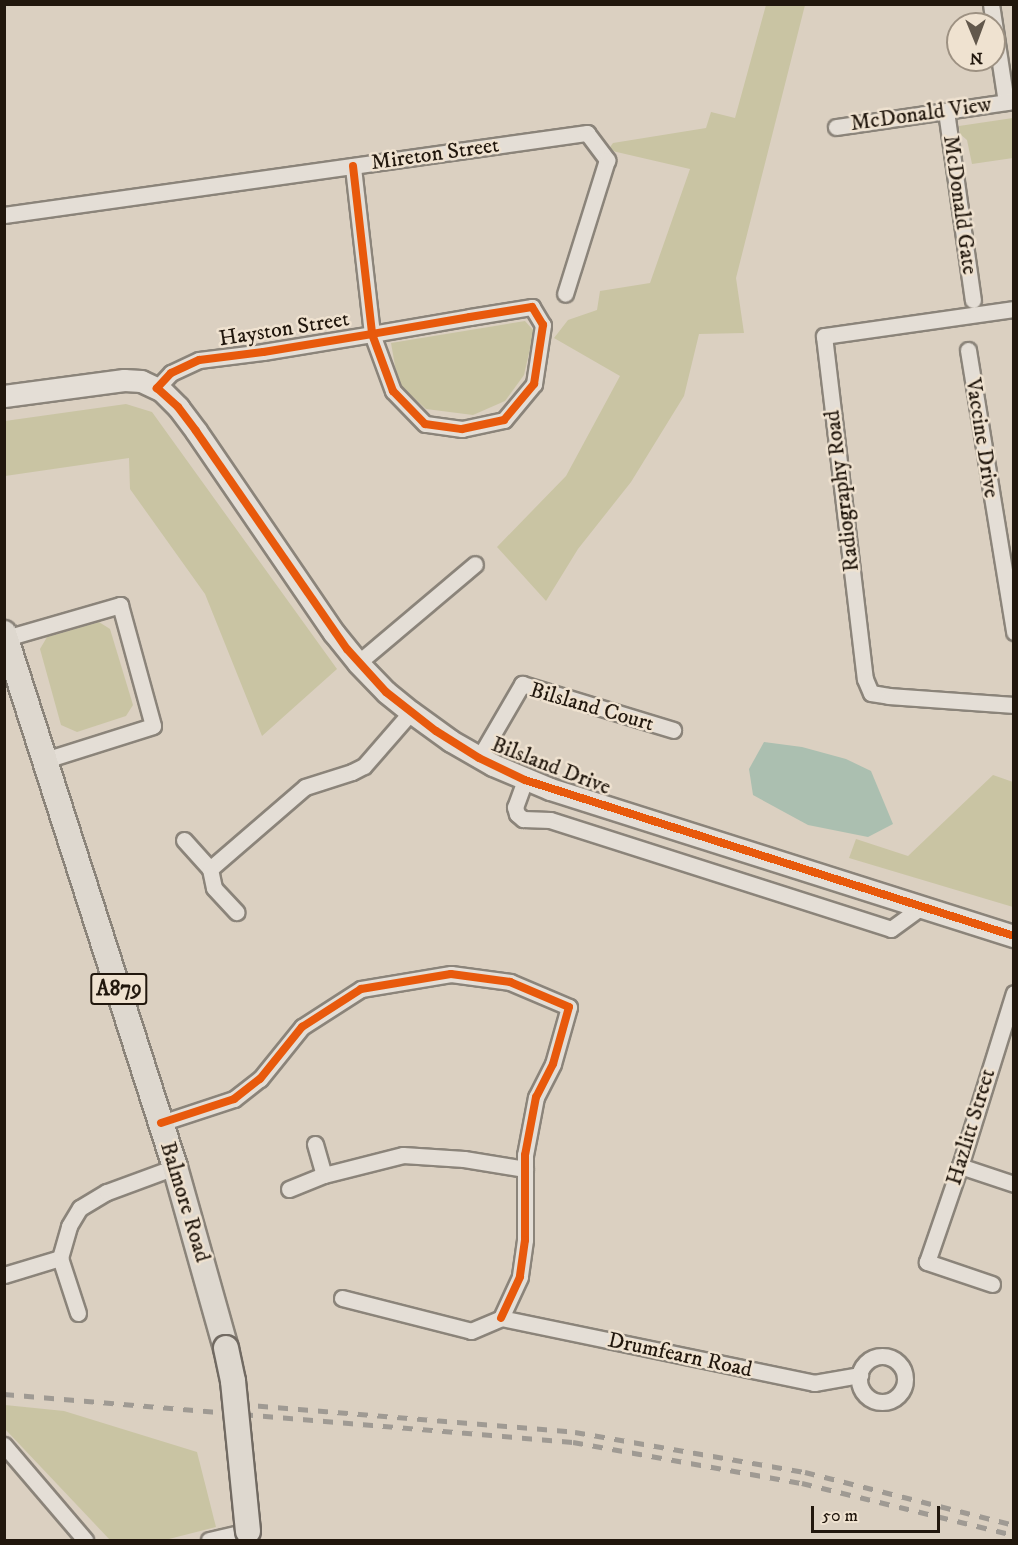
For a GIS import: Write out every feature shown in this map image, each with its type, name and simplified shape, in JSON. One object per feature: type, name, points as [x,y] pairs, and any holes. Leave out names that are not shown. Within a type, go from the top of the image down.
[{"type":"main road","points":[[4,396],[124,380],[141,381],[157,388]]},
{"type":"main road","name":"Bilsland Drive","points":[[157,388],[174,402],[196,431],[334,633],[358,663],[386,692],[411,712],[479,758],[525,780],[1014,936]]},
{"type":"main road","name":"Balmore Road","points":[[5,635],[175,1167],[226,1348],[233,1381],[249,1536]]},
{"type":"street","points":[[991,4],[1010,101]]},
{"type":"street","name":"McDonald View","points":[[836,127],[1010,101]]},
{"type":"street","name":"McDonald Gate","points":[[946,111],[973,300]]},
{"type":"street","name":"Mireton Street","points":[[4,215],[587,133],[607,160],[565,294]]},
{"type":"street","points":[[353,166],[372,334]]},
{"type":"street","name":"Hayston Street","points":[[157,388],[171,373],[190,362],[532,307],[543,325],[534,384],[504,420],[462,429],[425,424],[393,391],[372,334]]},
{"type":"street","name":"Radiography Road","points":[[1014,309],[824,336],[865,679],[871,693],[1014,705]]},
{"type":"street","name":"Vaccine Drive","points":[[968,350],[1014,632]]},
{"type":"street","points":[[358,663],[475,564]]},
{"type":"street","points":[[5,635],[120,605],[153,726],[45,760]]},
{"type":"street","name":"Bilsland Court","points":[[479,758],[522,684],[673,730]]},
{"type":"street","points":[[210,869],[305,787],[364,766],[411,712]]},
{"type":"street","name":"Bilsland Drive","points":[[525,780],[515,807],[517,814],[523,819],[550,820],[891,929],[921,907]]},
{"type":"street","points":[[184,840],[210,869],[214,888],[237,912]]},
{"type":"street","points":[[161,1123],[234,1099],[260,1079],[302,1027],[361,989],[451,974],[510,982],[569,1007],[553,1064],[536,1097],[525,1169],[525,1240],[520,1277],[501,1318],[471,1331],[342,1298]]},
{"type":"street","name":"Hazlitt Street","points":[[992,1284],[927,1262],[1010,1013],[1014,993]]},
{"type":"street","points":[[315,1144],[324,1174]]},
{"type":"street","points":[[289,1189],[324,1174],[403,1155],[464,1160],[525,1169]]},
{"type":"street","points":[[960,1166],[1014,1184]]},
{"type":"street","points":[[78,1314],[60,1258],[69,1226],[80,1208],[107,1191],[175,1167]]},
{"type":"street","points":[[4,1275],[60,1258]]},
{"type":"street","name":"Drumfearn Road","points":[[501,1318],[814,1383],[860,1375]]},
{"type":"street","points":[[4,1444],[85,1540]]},
{"type":"street","points":[[209,1540],[249,1536]]},
{"type":"shaded area","points":[[766,5],[805,5],[736,278],[744,333],[699,334],[684,396],[631,482],[578,549],[546,601],[497,547],[566,476],[620,376],[554,338],[568,320],[597,310],[600,291],[650,283],[690,169],[608,150],[613,143],[706,128],[711,112],[735,118]]},
{"type":"shaded area","points":[[1013,118],[1013,158],[972,164],[967,140],[960,134],[959,126]]},
{"type":"shaded area","points":[[525,321],[534,331],[524,375],[505,401],[473,415],[426,409],[398,383],[391,343]]},
{"type":"shaded area","points":[[126,404],[152,412],[337,669],[262,736],[205,594],[130,489],[129,458],[5,476],[5,421]]},
{"type":"shaded area","points":[[99,622],[110,629],[133,705],[126,716],[77,732],[61,725],[40,649],[47,637]]},
{"type":"shaded area","points":[[764,742],[802,747],[846,759],[871,771],[893,824],[868,837],[808,825],[753,795],[749,769]]},
{"type":"shaded area","points":[[993,775],[1013,782],[1013,907],[849,858],[856,839],[908,856]]},
{"type":"shaded area","points":[[5,1405],[64,1411],[197,1452],[216,1527],[165,1540],[110,1540],[5,1429]]},
{"type":"railway","points":[[4,1394],[573,1442],[802,1483],[1014,1535]]},
{"type":"railway","points":[[238,1404],[575,1432],[805,1472],[1014,1525]]},
{"type":"cycle path","points":[[353,166],[372,334],[393,391],[425,424],[462,429],[504,420],[534,384],[543,325],[532,307],[470,317],[372,334],[263,352],[199,360],[171,373],[157,388],[178,407],[196,431],[347,649],[386,692],[436,731],[479,758],[525,780],[1014,936]]},
{"type":"cycle path","points":[[161,1123],[234,1099],[260,1079],[302,1027],[361,989],[451,974],[510,982],[569,1007],[553,1064],[536,1097],[525,1155],[525,1240],[520,1277],[501,1318]]}]
